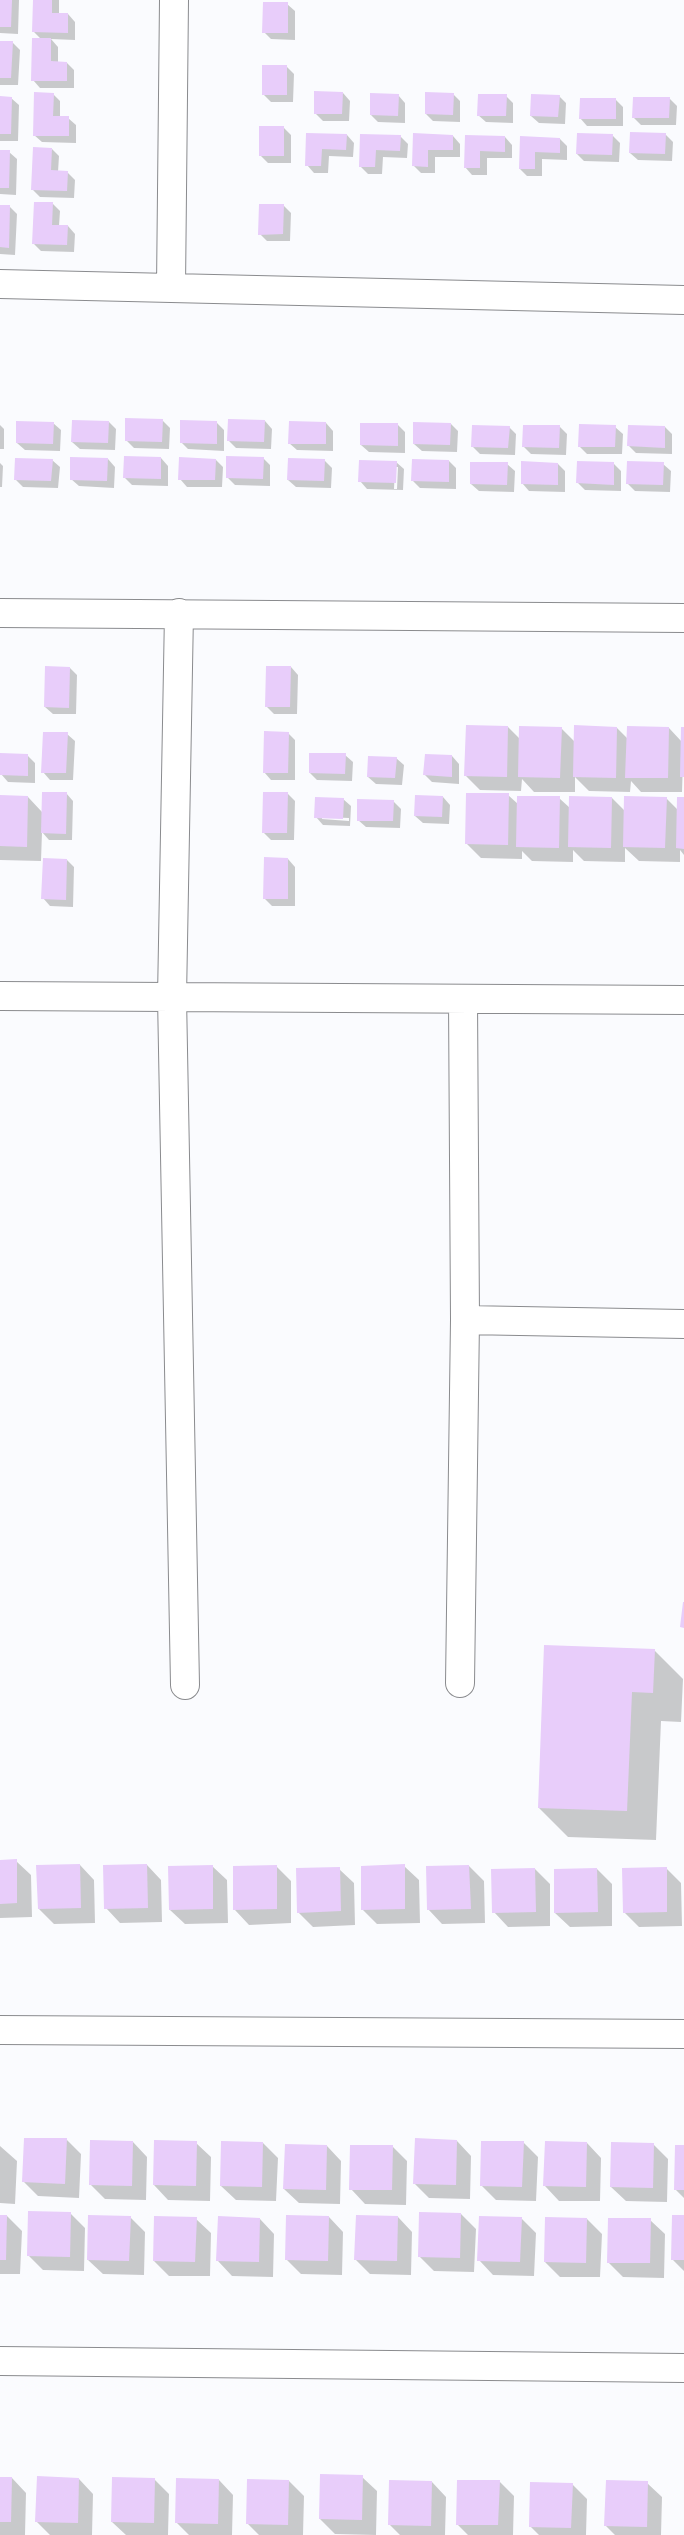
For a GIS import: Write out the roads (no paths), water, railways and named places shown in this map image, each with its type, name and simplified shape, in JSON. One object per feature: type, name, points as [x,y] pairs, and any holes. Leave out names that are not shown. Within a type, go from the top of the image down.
[{"type":"street","points":[[171,287],[174,0]]},
{"type":"street","points":[[0,284],[684,300]]},
{"type":"street","points":[[0,613],[684,618]]},
{"type":"street","points":[[179,613],[172,997],[185,1685]]},
{"type":"street","points":[[0,996],[684,1000]]},
{"type":"street","points":[[460,1683],[465,1320],[463,999]]},
{"type":"street","points":[[465,1320],[684,1324]]},
{"type":"street","points":[[0,2030],[684,2034]]},
{"type":"street","points":[[0,2361],[684,2368]]}]
